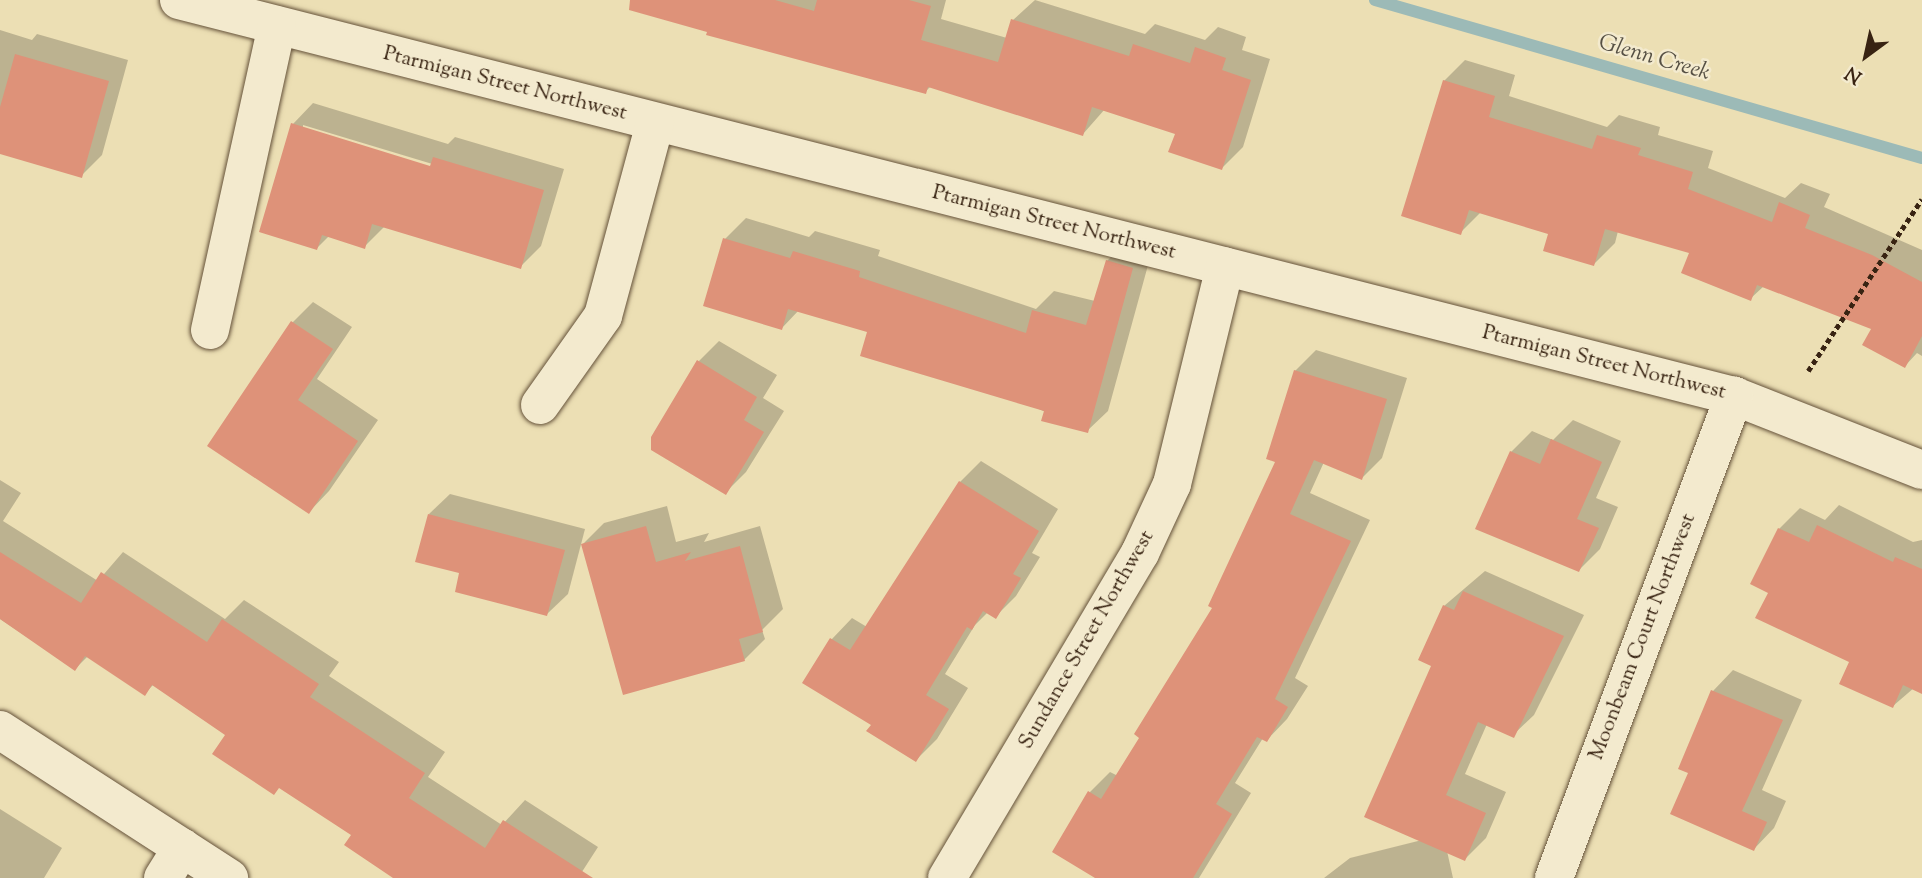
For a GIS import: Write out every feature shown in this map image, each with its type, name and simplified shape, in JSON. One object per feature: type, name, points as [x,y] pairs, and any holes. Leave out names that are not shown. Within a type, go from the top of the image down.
[{"type":"street","name":"Ptarmigan Street Northwest","points":[[179,0],[1734,396],[1922,470]]},
{"type":"street","points":[[210,330],[277,25]]},
{"type":"street","points":[[540,405],[603,316],[654,122]]},
{"type":"street","name":"Sundance Street Northwest","points":[[947,878],[1140,553],[1172,484],[1225,266]]},
{"type":"street","name":"Moonbeam Court Northwest","points":[[1554,878],[1734,396]]},
{"type":"street","points":[[0,730],[172,863],[229,878]]},
{"type":"path","points":[[1808,371],[1922,199]]},
{"type":"building","points":[[630,0],[775,0],[814,11],[817,0],[909,0],[931,6],[921,40],[998,62],[1011,19],[1129,56],[1133,44],[1190,63],[1195,47],[1226,58],[1222,70],[1251,80],[1222,170],[1168,152],[1175,134],[1092,107],[1083,136],[928,87],[926,94],[706,35],[707,32],[629,10]]},
{"type":"building","points":[[15,54],[109,81],[82,178],[0,154],[0,107]]},
{"type":"building","points":[[1443,80],[1495,96],[1489,117],[1592,149],[1597,135],[1641,148],[1638,155],[1693,172],[1688,189],[1772,222],[1779,202],[1810,215],[1805,228],[1872,255],[1922,282],[1922,336],[1905,368],[1862,345],[1871,329],[1757,285],[1751,301],[1681,273],[1689,253],[1605,229],[1594,266],[1543,251],[1548,234],[1469,210],[1461,235],[1401,216]]},
{"type":"building","points":[[291,123],[430,166],[433,157],[544,190],[521,269],[372,224],[365,249],[322,235],[317,250],[259,232]]},
{"type":"building","points":[[723,238],[790,258],[793,251],[860,271],[859,277],[1026,333],[1032,310],[1086,325],[1106,260],[1133,268],[1088,433],[1041,421],[1044,411],[860,356],[867,332],[788,309],[782,330],[703,306]]},
{"type":"building","points":[[291,321],[333,349],[298,400],[358,441],[309,514],[207,446]]},
{"type":"building","points":[[697,360],[757,397],[744,420],[764,432],[726,495],[651,450],[651,437]]},
{"type":"building","points":[[1294,370],[1387,399],[1362,480],[1314,460],[1290,514],[1351,541],[1275,699],[1288,707],[1267,742],[1257,737],[1216,804],[1232,814],[1193,878],[1095,878],[1052,852],[1088,791],[1101,799],[1139,738],[1134,734],[1212,608],[1208,606],[1275,462],[1266,459]]},
{"type":"building","points":[[1551,439],[1602,462],[1577,519],[1599,528],[1579,572],[1475,529],[1510,451],[1540,464]]},
{"type":"building","points":[[959,481],[1039,531],[1013,574],[1021,578],[996,619],[983,611],[972,630],[967,627],[926,695],[949,709],[916,762],[866,731],[871,725],[802,683],[830,638],[850,650]]},
{"type":"building","points":[[428,514],[565,550],[547,616],[455,592],[459,573],[415,562]]},
{"type":"building","points":[[1817,525],[1893,562],[1895,557],[1922,569],[1922,694],[1903,685],[1893,708],[1839,684],[1849,662],[1755,618],[1768,593],[1750,584],[1778,528],[1809,542]]},
{"type":"building","points":[[646,526],[656,562],[691,552],[685,561],[740,546],[763,632],[739,639],[745,661],[623,695],[581,544]]},
{"type":"building","points":[[0,552],[81,603],[101,572],[207,642],[222,619],[319,684],[310,697],[425,773],[409,798],[485,848],[503,820],[593,878],[393,878],[344,845],[351,835],[279,788],[274,795],[212,754],[225,735],[152,685],[145,696],[85,656],[75,671],[0,619]]},
{"type":"building","points":[[1463,591],[1564,636],[1514,738],[1478,722],[1446,795],[1486,813],[1465,861],[1364,817],[1431,666],[1418,660],[1443,605],[1454,610]]},
{"type":"building","points":[[1711,690],[1783,720],[1742,811],[1767,822],[1754,851],[1670,814],[1688,773],[1678,769]]},
{"type":"waterway","name":"Glenn Creek","points":[[1375,0],[1922,158]]}]
